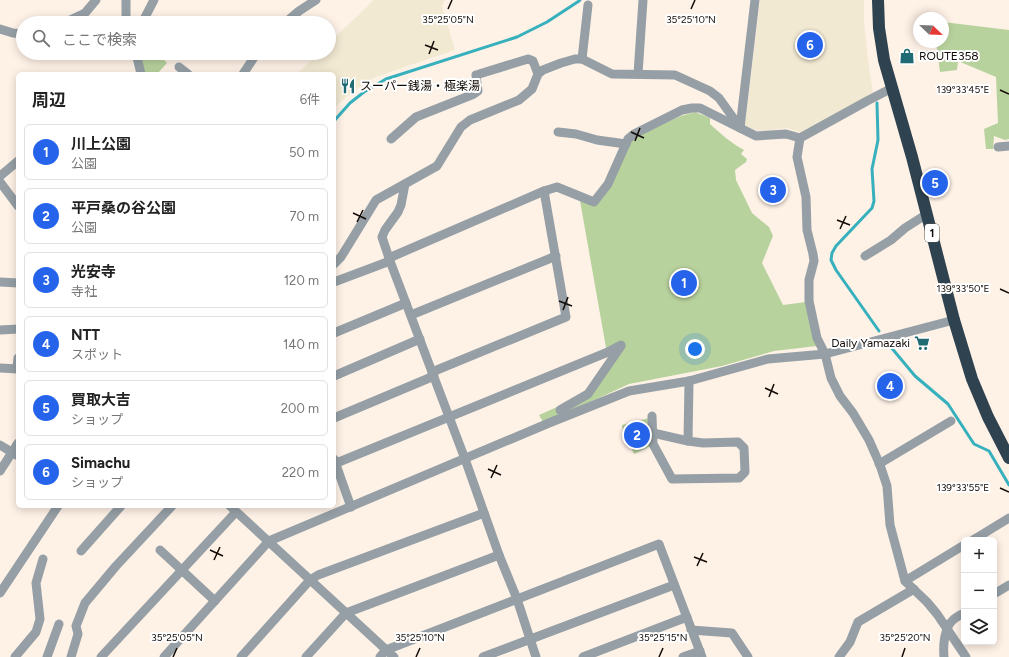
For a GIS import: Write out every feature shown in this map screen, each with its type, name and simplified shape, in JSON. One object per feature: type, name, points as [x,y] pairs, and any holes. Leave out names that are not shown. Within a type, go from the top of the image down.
[{"type":"highway","name":"1","points":[[878,0],[880,34],[884,60],[903,122],[954,320],[972,379],[988,418],[1009,458]]},
{"type":"street","points":[[79,16],[85,13],[96,0]]},
{"type":"street","points":[[126,0],[126,16]]},
{"type":"street","points":[[146,16],[154,0]]},
{"type":"street","points":[[294,16],[316,0]]},
{"type":"street","points":[[638,74],[644,0]]},
{"type":"street","points":[[740,128],[755,0]]},
{"type":"street","points":[[582,59],[588,5]]},
{"type":"street","points":[[0,29],[16,33]]},
{"type":"street","points":[[391,139],[416,117],[474,94],[478,91],[476,76],[528,59],[533,61],[538,74]]},
{"type":"street","points":[[336,262],[341,257],[376,200],[437,166],[461,127],[470,120],[519,100],[532,89],[538,74],[543,70],[561,63],[575,59],[582,59],[612,74],[675,75],[710,91],[719,98],[740,128]]},
{"type":"street","points":[[138,60],[141,72]]},
{"type":"street","points":[[244,72],[252,60]]},
{"type":"street","points":[[179,67],[185,72]]},
{"type":"street","points":[[336,281],[390,260],[544,191],[557,187],[594,202],[608,184],[628,139],[634,134],[682,110],[700,108],[756,136],[786,134],[800,138],[892,88]]},
{"type":"street","points":[[558,132],[626,144]]},
{"type":"street","points":[[800,138],[797,157],[806,197],[807,230],[814,261],[810,280],[809,301],[817,338],[816,342],[825,354],[831,378],[840,396],[869,440],[888,486],[890,525],[905,581],[927,602],[948,628],[966,657]]},
{"type":"street","points":[[998,147],[1009,146]]},
{"type":"street","points":[[0,176],[16,163]]},
{"type":"street","points":[[0,182],[16,203]]},
{"type":"street","points":[[405,184],[401,205],[398,212],[385,230],[382,237],[517,600],[536,657]]},
{"type":"street","points":[[336,417],[566,317],[544,191]]},
{"type":"street","points":[[865,256],[891,240],[905,228],[927,214]]},
{"type":"street","points":[[411,315],[556,256]]},
{"type":"street","points":[[0,282],[16,284]]},
{"type":"street","points":[[336,332],[406,303]]},
{"type":"street","points":[[165,657],[269,542],[465,459],[545,422],[629,392],[689,380],[768,359],[825,354],[954,320]]},
{"type":"street","points":[[0,330],[16,329]]},
{"type":"street","points":[[336,375],[420,339]]},
{"type":"street","points":[[336,462],[449,417],[622,345],[588,394],[560,410]]},
{"type":"street","points":[[0,368],[16,369]]},
{"type":"street","points":[[688,441],[689,380]]},
{"type":"street","points":[[652,416],[653,433],[654,444],[672,479],[739,478],[745,472],[744,448],[738,442],[703,443],[653,433]]},
{"type":"street","points":[[879,464],[951,421]]},
{"type":"street","points":[[0,445],[15,454],[0,471]]},
{"type":"street","points":[[336,465],[351,507]]},
{"type":"street","points":[[0,593],[57,508]]},
{"type":"street","points":[[81,551],[119,508]]},
{"type":"street","points":[[71,657],[78,634],[76,626],[86,603],[116,566],[170,508]]},
{"type":"street","points":[[101,657],[182,570],[234,508],[346,613],[383,654],[394,657]]},
{"type":"street","points":[[241,657],[310,580],[318,575],[484,513]]},
{"type":"street","points":[[978,537],[1009,518]]},
{"type":"street","points":[[383,654],[659,544],[701,654],[683,657]]},
{"type":"street","points":[[905,581],[961,547]]},
{"type":"street","points":[[160,550],[215,601]]},
{"type":"street","points":[[306,657],[346,613],[499,555]]},
{"type":"street","points":[[14,657],[36,632],[40,619],[36,582],[43,559]]},
{"type":"street","points":[[484,657],[674,585]]},
{"type":"street","points":[[997,592],[1009,585]]},
{"type":"street","points":[[839,657],[850,642],[858,622],[914,590]]},
{"type":"street","points":[[944,657],[945,638],[948,628],[952,621],[961,615]]},
{"type":"street","points":[[583,657],[687,618]]},
{"type":"street","points":[[47,657],[59,624]]},
{"type":"street","points":[[691,630],[732,633],[748,657]]},
{"type":"shaded area","points":[[374,0],[445,0],[442,6],[455,50],[372,79],[351,93],[336,106],[336,72],[299,72],[312,60],[336,60],[336,36]]},
{"type":"shaded area","points":[[760,0],[864,0],[864,22],[873,93],[802,133],[787,128],[759,131],[745,126]]},
{"type":"green space","points":[[949,23],[1009,30],[1009,139],[1005,140],[994,136],[993,149],[986,149],[984,129],[998,123],[996,77],[958,61],[957,70],[940,72],[937,48],[949,48]]},
{"type":"green space","points":[[141,60],[164,60],[167,63],[159,72],[144,72]]},
{"type":"green space","points":[[695,112],[710,118],[710,124],[722,135],[744,150],[741,154],[747,159],[746,162],[735,170],[736,180],[752,213],[769,227],[773,236],[762,263],[783,305],[806,302],[817,346],[774,351],[722,366],[629,384],[543,422],[539,415],[573,400],[585,391],[608,359],[579,195],[594,202],[628,139],[681,116]]},
{"type":"green space","points":[[649,418],[651,446],[634,454],[622,425]]},
{"type":"waterway","points":[[336,119],[350,103],[364,92],[386,79],[517,37],[547,22],[580,0]]},
{"type":"waterway","points":[[877,103],[878,140],[872,169],[874,201],[872,208],[836,246],[832,253],[831,260],[836,270],[879,331]]},
{"type":"waterway","points":[[890,346],[915,376],[948,404],[974,444],[989,451],[1009,485]]},
{"type":"place","name":"Simachu","points":[[810,45]]},
{"type":"place","name":"ROUTE358","points":[[907,56]]},
{"type":"place","name":"スーパー銭湯・極楽湯","points":[[348,86]]},
{"type":"place","name":"買取大吉","points":[[935,183]]},
{"type":"place","name":"光安寺","points":[[773,190]]},
{"type":"place","name":"川上公園","points":[[684,283]]},
{"type":"place","name":"Daily Yamazaki","points":[[922,343]]},
{"type":"place","name":"NTT","points":[[890,386]]},
{"type":"place","name":"平戸桑の谷公園","points":[[637,435]]}]
